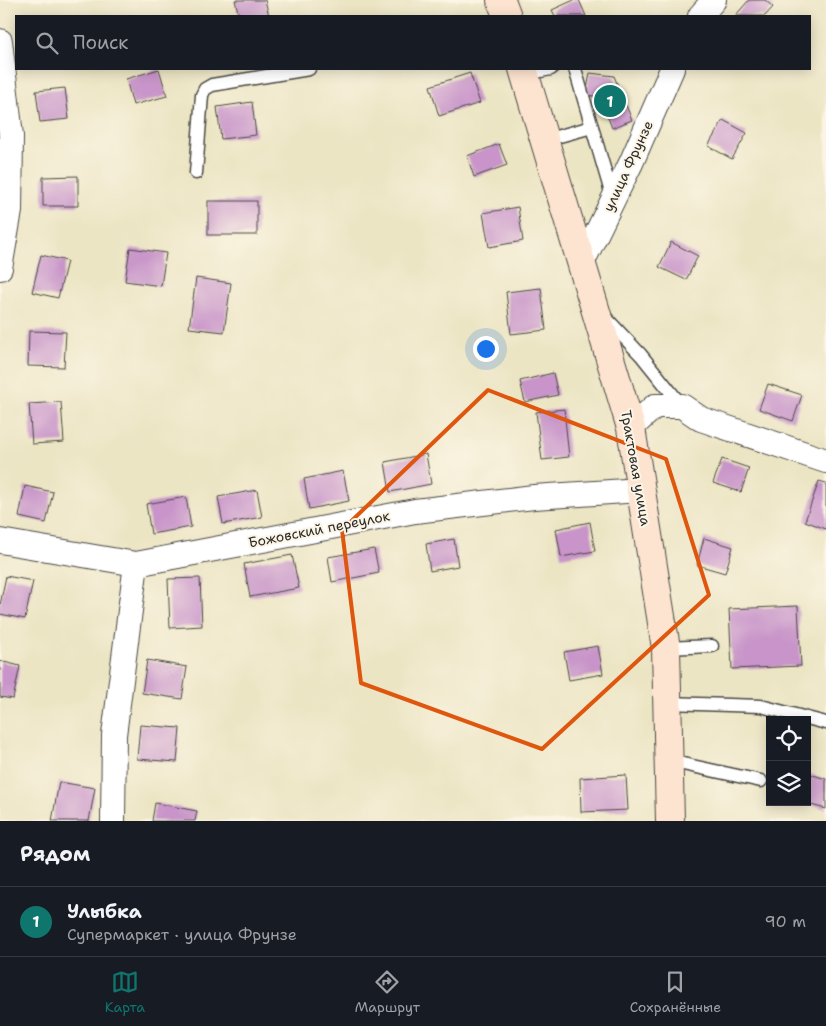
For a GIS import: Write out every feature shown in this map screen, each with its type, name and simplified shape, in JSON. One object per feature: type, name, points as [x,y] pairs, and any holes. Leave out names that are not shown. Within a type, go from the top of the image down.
[{"type":"street","points":[[701,15],[714,0]]},
{"type":"street","points":[[0,42],[11,136],[10,211],[0,268]]},
{"type":"street","name":"улица Фрунзе","points":[[582,263],[672,70]]},
{"type":"street","name":"Трактовая улица","points":[[524,71],[631,428],[666,648],[670,821]]},
{"type":"street","points":[[631,428],[655,406],[682,406],[701,419],[826,461]]},
{"type":"street","name":"Божовский переулок","points":[[0,541],[136,564],[415,511],[534,497],[641,490]]},
{"type":"street","points":[[113,821],[114,735],[136,564]]},
{"type":"lane","points":[[196,173],[202,95],[205,88],[212,85],[303,70]]},
{"type":"lane","points":[[524,71],[538,70]]},
{"type":"lane","points":[[575,70],[613,199]]},
{"type":"lane","points":[[545,140],[592,127]]},
{"type":"lane","points":[[594,305],[641,355],[682,406]]},
{"type":"lane","points":[[666,648],[712,646]]},
{"type":"lane","points":[[667,703],[761,706],[826,723]]},
{"type":"lane","points":[[669,761],[761,781]]},
{"type":"highlighted area","points":[[488,390],[666,459],[709,595],[542,749],[361,683],[342,530]]},
{"type":"building","points":[[235,0],[265,0],[269,15],[239,15]]},
{"type":"building","points":[[574,0],[579,0],[586,15],[554,15],[552,10]]},
{"type":"building","points":[[749,0],[765,0],[773,7],[766,15],[736,15]]},
{"type":"building","points":[[159,70],[167,96],[133,105],[126,79]]},
{"type":"building","points":[[470,73],[480,103],[439,116],[430,86]]},
{"type":"building","points":[[590,73],[614,76],[632,120],[612,128],[600,97],[586,95]]},
{"type":"building","points":[[65,88],[69,119],[40,122],[36,91]]},
{"type":"building","points":[[252,102],[256,135],[221,139],[217,107]]},
{"type":"building","points":[[723,120],[747,133],[732,159],[708,146]]},
{"type":"building","points":[[499,144],[507,165],[474,177],[467,156]]},
{"type":"building","points":[[78,176],[78,206],[43,206],[43,177]]},
{"type":"building","points":[[208,201],[257,201],[257,235],[208,235]]},
{"type":"building","points":[[518,207],[523,241],[489,247],[483,213]]},
{"type":"building","points":[[671,242],[698,256],[686,280],[659,267]]},
{"type":"building","points":[[130,248],[166,253],[161,286],[125,281]]},
{"type":"building","points":[[41,255],[67,261],[58,298],[32,292]]},
{"type":"building","points":[[196,278],[231,283],[224,332],[189,328]]},
{"type":"building","points":[[541,288],[546,330],[511,334],[506,292]]},
{"type":"building","points":[[29,331],[66,332],[64,367],[28,366]]},
{"type":"building","points":[[553,373],[558,395],[525,402],[520,381]]},
{"type":"building","points":[[768,384],[802,395],[793,421],[759,409]]},
{"type":"building","points":[[61,402],[64,442],[32,444],[29,404]]},
{"type":"building","points":[[564,409],[569,457],[542,460],[536,412]]},
{"type":"building","points":[[426,454],[431,484],[390,492],[385,462]]},
{"type":"building","points":[[722,459],[749,468],[741,492],[713,483]]},
{"type":"building","points":[[343,471],[349,501],[309,509],[304,479]]},
{"type":"building","points":[[819,481],[826,483],[826,529],[805,521]]},
{"type":"building","points":[[25,486],[53,492],[46,523],[19,517]]},
{"type":"building","points":[[257,490],[262,517],[223,524],[218,497]]},
{"type":"building","points":[[186,497],[191,527],[151,534],[146,504]]},
{"type":"building","points":[[590,522],[595,551],[561,557],[556,529]]},
{"type":"building","points":[[704,538],[733,547],[725,573],[697,565]]},
{"type":"building","points":[[454,539],[458,566],[430,571],[426,544]]},
{"type":"building","points":[[374,549],[379,573],[332,582],[328,557]]},
{"type":"building","points":[[292,555],[299,588],[250,597],[244,564]]},
{"type":"building","points":[[6,576],[33,581],[25,619],[0,614]]},
{"type":"building","points":[[200,578],[202,626],[170,628],[168,579]]},
{"type":"building","points":[[798,606],[801,666],[732,669],[729,609]]},
{"type":"building","points":[[598,646],[603,674],[569,680],[564,652]]},
{"type":"building","points":[[147,660],[187,667],[182,699],[142,693]]},
{"type":"building","points":[[0,661],[20,666],[13,699],[0,697]]},
{"type":"building","points":[[140,725],[180,728],[177,762],[137,759]]},
{"type":"building","points":[[811,774],[826,779],[826,809],[811,805]]},
{"type":"building","points":[[626,775],[628,810],[581,812],[580,778]]},
{"type":"building","points":[[59,782],[95,788],[89,821],[52,821]]},
{"type":"building","points":[[155,803],[197,811],[195,821],[152,821]]},
{"type":"place","name":"Улыбка","points":[[610,101]]}]
